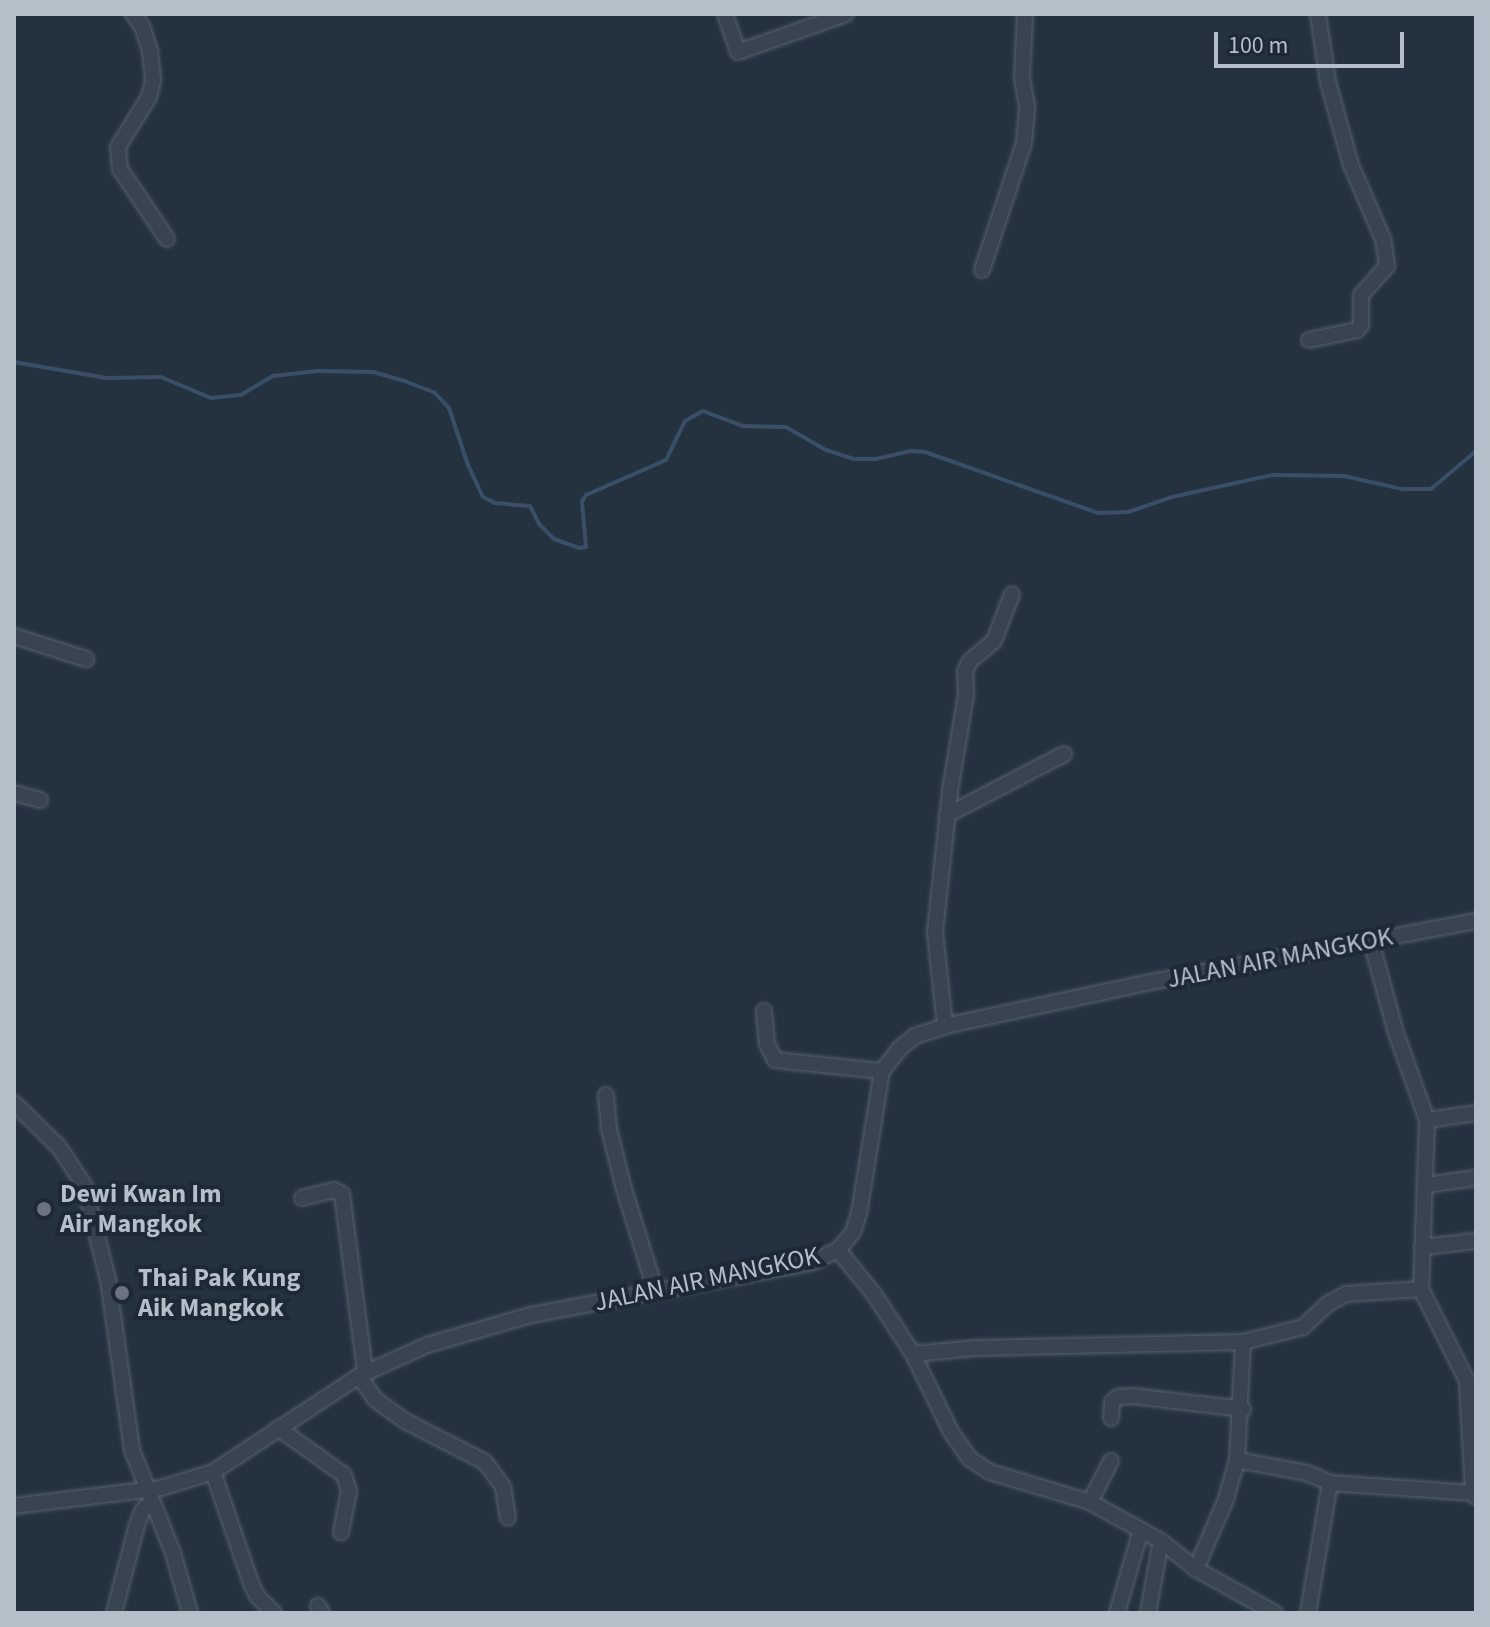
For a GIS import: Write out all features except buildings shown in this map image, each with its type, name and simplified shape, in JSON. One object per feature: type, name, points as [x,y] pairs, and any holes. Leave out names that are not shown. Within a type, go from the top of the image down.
[{"type":"street","points":[[133,14],[142,26],[150,51],[153,80],[149,97],[118,147],[118,157],[131,189],[167,239]]},
{"type":"street","points":[[725,14],[738,52],[846,14]]},
{"type":"street","points":[[982,270],[1024,143],[1027,106],[1022,78],[1025,14]]},
{"type":"street","points":[[1309,340],[1357,330],[1361,325],[1361,295],[1387,266],[1383,239],[1351,165],[1328,82],[1318,14]]},
{"type":"street","points":[[945,1026],[935,932],[947,815],[966,694],[966,665],[994,641],[1012,594]]},
{"type":"street","points":[[14,636],[86,659]]},
{"type":"street","points":[[947,815],[1064,754]]},
{"type":"street","points":[[14,793],[40,800]]},
{"type":"street","name":"JALAN AIR MANGKOK","points":[[14,1506],[149,1496],[213,1472],[362,1374],[442,1340],[531,1315],[655,1289],[813,1262],[838,1250],[853,1232],[859,1214],[882,1071],[899,1049],[915,1036],[945,1026],[1476,921]]},
{"type":"street","points":[[1237,1460],[1307,1473],[1330,1483],[1474,1495],[1472,1381],[1421,1289],[1427,1120],[1396,1033],[1371,941]]},
{"type":"street","points":[[764,1011],[767,1044],[775,1060],[882,1071]]},
{"type":"street","points":[[606,1095],[609,1129],[624,1189],[655,1289]]},
{"type":"street","points":[[14,1103],[59,1147],[84,1185],[108,1279],[132,1450],[173,1553],[190,1613]]},
{"type":"street","points":[[1427,1120],[1476,1113]]},
{"type":"street","points":[[1426,1185],[1476,1178]]},
{"type":"street","points":[[302,1198],[334,1190],[342,1194],[362,1374],[376,1400],[405,1421],[485,1462],[503,1487],[508,1518]]},
{"type":"street","points":[[1422,1247],[1476,1241]]},
{"type":"street","points":[[838,1250],[874,1294],[913,1354],[951,1432],[970,1459],[990,1472],[1090,1502],[1161,1541],[1196,1569],[1275,1613]]},
{"type":"street","points":[[913,1354],[976,1348],[1243,1342],[1303,1327],[1329,1303],[1346,1294],[1421,1289]]},
{"type":"street","points":[[1196,1569],[1226,1499],[1237,1460],[1243,1409],[1243,1342]]},
{"type":"street","points":[[1111,1418],[1112,1402],[1118,1397],[1132,1396],[1243,1409]]},
{"type":"street","points":[[278,1428],[344,1475],[349,1491],[341,1532]]},
{"type":"street","points":[[1090,1502],[1111,1461]]},
{"type":"street","points":[[213,1472],[251,1583],[257,1596],[274,1613]]},
{"type":"street","points":[[1308,1613],[1330,1483]]},
{"type":"street","points":[[114,1613],[137,1525],[149,1496]]},
{"type":"street","points":[[1117,1613],[1141,1530]]},
{"type":"street","points":[[1148,1613],[1161,1541]]},
{"type":"waterway","points":[[14,362],[107,378],[161,377],[211,398],[241,395],[273,376],[318,371],[373,372],[407,382],[435,393],[449,408],[468,465],[483,497],[495,503],[530,506],[539,524],[554,539],[579,548],[586,547],[582,502],[586,495],[666,460],[685,421],[703,411],[743,426],[786,427],[826,450],[854,459],[925,452],[1098,513],[1128,512],[1172,497],[1272,475],[1344,476],[1402,489],[1431,489],[1476,451]]},
{"type":"place","name":"Dewi Kwan Im Air Mangkok","points":[[44,1209]]},
{"type":"place","name":"Thai Pak Kung Aik Mangkok","points":[[122,1293]]}]
